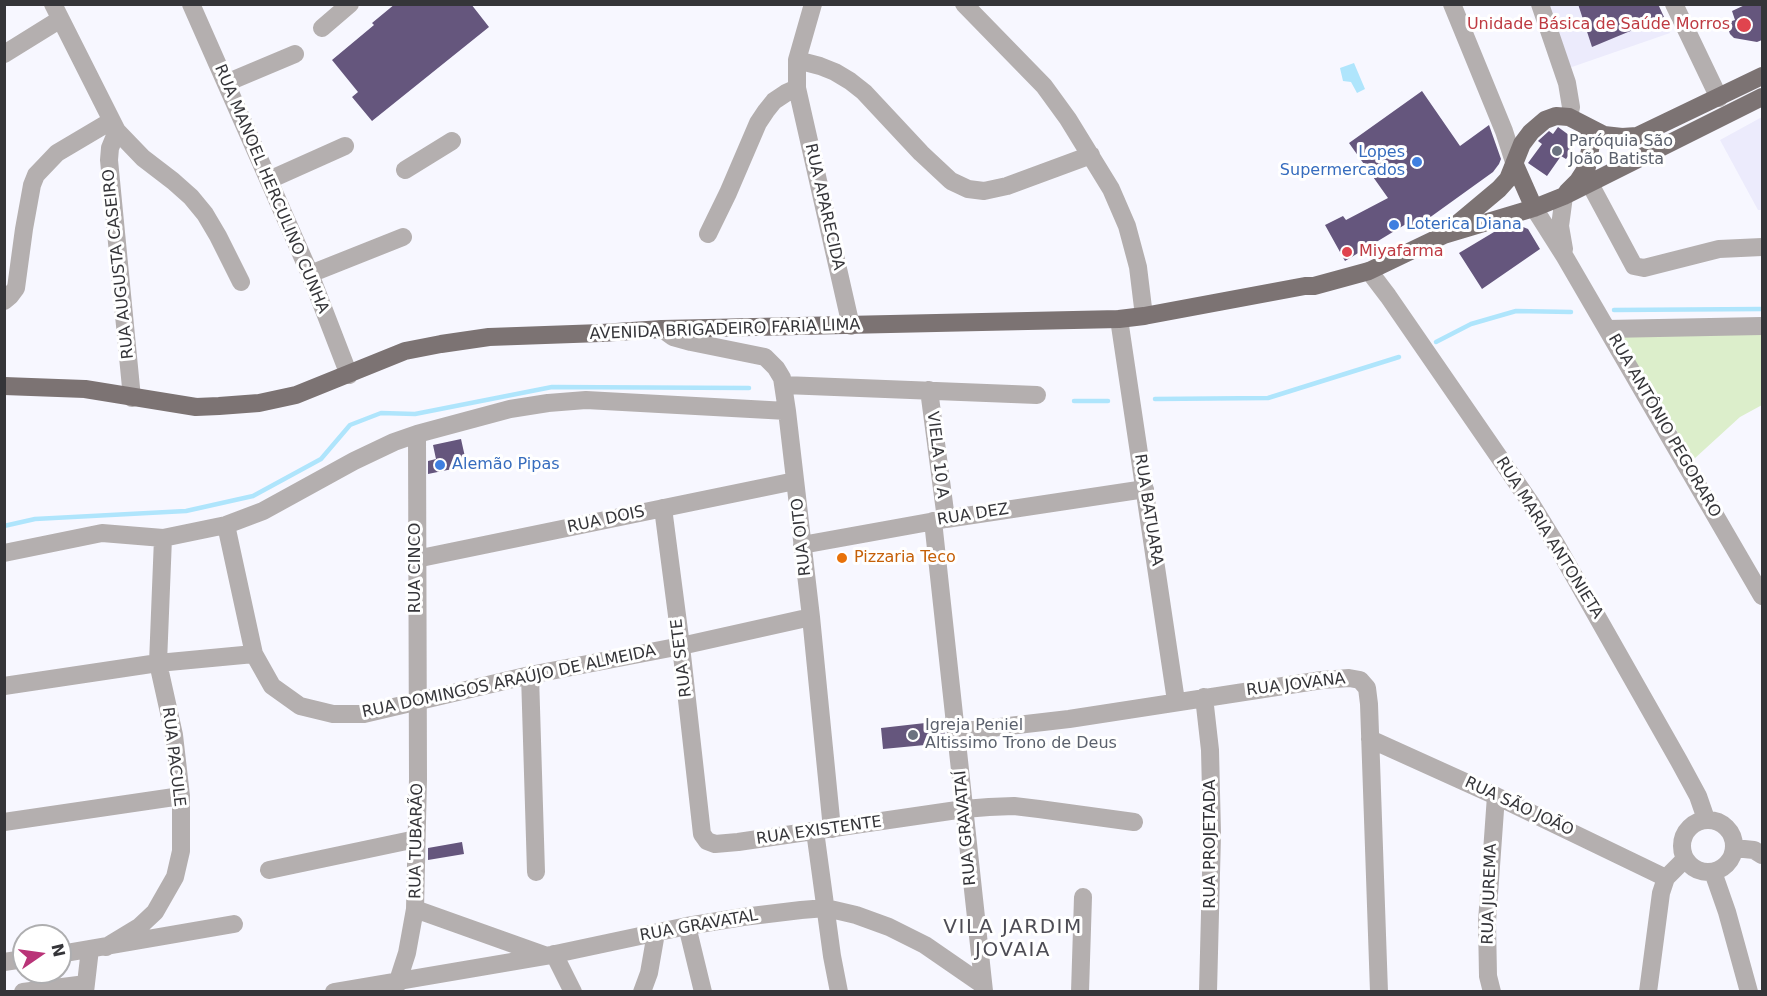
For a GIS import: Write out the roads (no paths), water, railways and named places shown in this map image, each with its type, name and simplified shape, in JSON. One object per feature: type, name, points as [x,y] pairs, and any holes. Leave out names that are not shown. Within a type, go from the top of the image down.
[{"type":"main road","points":[[1569,117],[1604,135],[1637,136],[1762,76]]},
{"type":"main road","name":"AVENIDA BRIGADEIRO FARIA LIMA","points":[[4,386],[84,389],[196,407],[259,404],[296,395],[405,351],[489,337],[662,329],[1119,319],[1144,316],[1314,286],[1369,271],[1444,235],[1534,208],[1564,196],[1762,97]]},
{"type":"main road","name":"AVENIDA BRIGADEIRO FARIA LIMA","points":[[1444,235],[1508,179],[1522,144],[1530,132],[1545,120],[1569,117]]},
{"type":"main road","points":[[1564,196],[1587,167],[1591,144],[1589,128]]},
{"type":"main road","points":[[1515,165],[1534,208]]},
{"type":"street","name":"RUA MANOEL HERCULINO CUNHA","points":[[191,4],[310,274],[349,375]]},
{"type":"street","points":[[322,28],[351,4]]},
{"type":"street","name":"RUA APARECIDA","points":[[813,4],[797,60],[797,88],[851,326]]},
{"type":"street","points":[[964,4],[1044,86],[1091,155],[1127,226],[1138,267],[1144,316]]},
{"type":"street","points":[[1452,4],[1504,131],[1515,165]]},
{"type":"street","points":[[1540,4],[1567,83],[1571,107],[1569,117]]},
{"type":"street","points":[[1674,4],[1719,98]]},
{"type":"street","points":[[4,54],[56,12],[114,126],[143,158],[173,180],[205,214],[241,282]]},
{"type":"street","points":[[226,84],[295,54]]},
{"type":"street","points":[[797,60],[820,66],[850,81],[864,92],[921,153],[951,181],[968,189],[984,190],[1007,186],[1091,155]]},
{"type":"street","points":[[708,234],[766,111],[774,101],[797,88]]},
{"type":"street","points":[[4,301],[16,288],[24,229],[36,175],[57,153],[114,126]]},
{"type":"street","name":"RUA AUGUSTA CASEIRO","points":[[114,126],[109,160],[132,398]]},
{"type":"street","points":[[405,170],[452,141]]},
{"type":"street","points":[[269,180],[345,146]]},
{"type":"street","points":[[1590,184],[1634,266],[1644,268],[1719,249],[1762,247]]},
{"type":"street","name":"RUA ANTÔNIO PEGORARO","points":[[1564,196],[1560,234],[1565,257]]},
{"type":"street","name":"RUA ANTÔNIO PEGORARO","points":[[1534,208],[1565,257],[1762,596]]},
{"type":"street","points":[[310,274],[403,237]]},
{"type":"street","name":"RUA MARIA ANTONIETA","points":[[1369,271],[1503,462],[1546,528],[1679,761],[1698,796],[1706,819]]},
{"type":"street","name":"RUA BATUARA","points":[[1119,319],[1176,701]]},
{"type":"street","points":[[1607,329],[1762,326]]},
{"type":"street","name":"RUA OITO","points":[[662,329],[673,337],[691,342],[765,357],[776,368],[784,385],[811,617],[824,830],[826,909],[839,992]]},
{"type":"street","points":[[784,385],[1037,395]]},
{"type":"street","name":"VIELA 10 A","points":[[929,390],[939,520]]},
{"type":"street","points":[[4,553],[102,533],[163,538],[226,525],[263,511],[354,460],[394,442],[510,410],[548,403],[586,400],[787,411]]},
{"type":"street","name":"RUA CINCO","points":[[416,701],[417,434]]},
{"type":"street","name":"RUA DOIS","points":[[416,559],[795,481]]},
{"type":"street","name":"RUA DEZ","points":[[802,544],[939,520],[1145,489]]},
{"type":"street","name":"RUA SETE","points":[[663,508],[681,646],[698,809]]},
{"type":"street","name":"RUA GRAVATAÍ","points":[[939,520],[964,809],[983,988]]},
{"type":"street","name":"RUA DOMINGOS ARAÚJO DE ALMEIDA","points":[[226,525],[254,654],[272,686],[300,706],[333,714],[364,714],[530,675],[681,646],[811,617]]},
{"type":"street","name":"RUA PACULE","points":[[98,948],[139,927],[155,912],[175,877],[181,851],[181,796],[174,735],[158,663],[163,538]]},
{"type":"street","points":[[4,686],[158,663],[254,654]]},
{"type":"street","points":[[530,675],[536,873]]},
{"type":"street","name":"RUA JOVANA","points":[[957,732],[1069,719],[1322,680],[1349,678],[1360,680],[1367,688],[1370,704],[1379,992]]},
{"type":"street","name":"RUA PROJETADA","points":[[1204,697],[1210,750],[1212,834],[1208,992]]},
{"type":"street","name":"RUA TUBARÃO","points":[[397,986],[407,952],[415,909],[418,779],[416,701]]},
{"type":"street","name":"RUA SÃO JOÃO","points":[[1370,739],[1496,796],[1666,878]]},
{"type":"street","points":[[4,822],[181,796]]},
{"type":"street","name":"RUA JUREMA","points":[[1491,992],[1488,976],[1487,922],[1496,796]]},
{"type":"street","name":"RUA EXISTENTE","points":[[698,809],[702,834],[707,841],[715,844],[964,809],[1014,806],[1134,822]]},
{"type":"street","points":[[1706,819],[1720,822],[1726,827],[1731,833],[1734,848],[1728,863],[1713,872],[1705,872],[1697,870],[1685,859],[1682,844],[1686,830],[1706,819]]},
{"type":"street","points":[[269,870],[416,839]]},
{"type":"street","points":[[1734,848],[1754,850],[1762,855]]},
{"type":"street","points":[[1648,992],[1661,893],[1666,878],[1685,859]]},
{"type":"street","points":[[1713,872],[1727,912],[1749,992]]},
{"type":"street","points":[[1080,992],[1083,897]]},
{"type":"street","points":[[415,909],[550,955],[573,992]]},
{"type":"street","name":"RUA GRAVATAL","points":[[334,992],[397,986],[687,926],[778,913],[826,909],[855,915],[889,927],[925,945],[983,988]]},
{"type":"street","points":[[72,952],[234,924]]},
{"type":"street","points":[[687,926],[703,992]]},
{"type":"street","points":[[642,992],[649,973],[656,933]]},
{"type":"street","points":[[23,992],[86,988],[98,948]]},
{"type":"water","points":[[1354,63],[1365,89],[1357,93],[1351,82],[1343,81],[1340,68]]},
{"type":"waterway","points":[[1614,310],[1762,309]]},
{"type":"waterway","points":[[1436,342],[1471,324],[1516,311],[1571,312]]},
{"type":"waterway","points":[[1155,399],[1268,398],[1399,357]]},
{"type":"waterway","points":[[4,526],[35,519],[186,511],[253,496],[321,459],[350,425],[381,413],[415,414],[552,387],[749,388]]},
{"type":"waterway","points":[[1074,401],[1108,401]]},
{"type":"place","name":"Unidade Básica de Saúde Morros","points":[[1744,25]]},
{"type":"place","name":"Paróquia São João Batista","points":[[1557,151]]},
{"type":"place","name":"Lopes Supermercados","points":[[1417,162]]},
{"type":"place","name":"Loterica Diana","points":[[1394,225]]},
{"type":"place","name":"Miyafarma","points":[[1347,252]]},
{"type":"place","name":"Alemão Pipas","points":[[440,465]]},
{"type":"place","name":"Pizzaria Teco","points":[[842,558]]},
{"type":"place","name":"Igreja Peniel Altissimo Trono de Deus","points":[[913,735]]},
{"type":"district","name":"VILA JARDIM JOVAIA","points":[[1013,940]]}]
